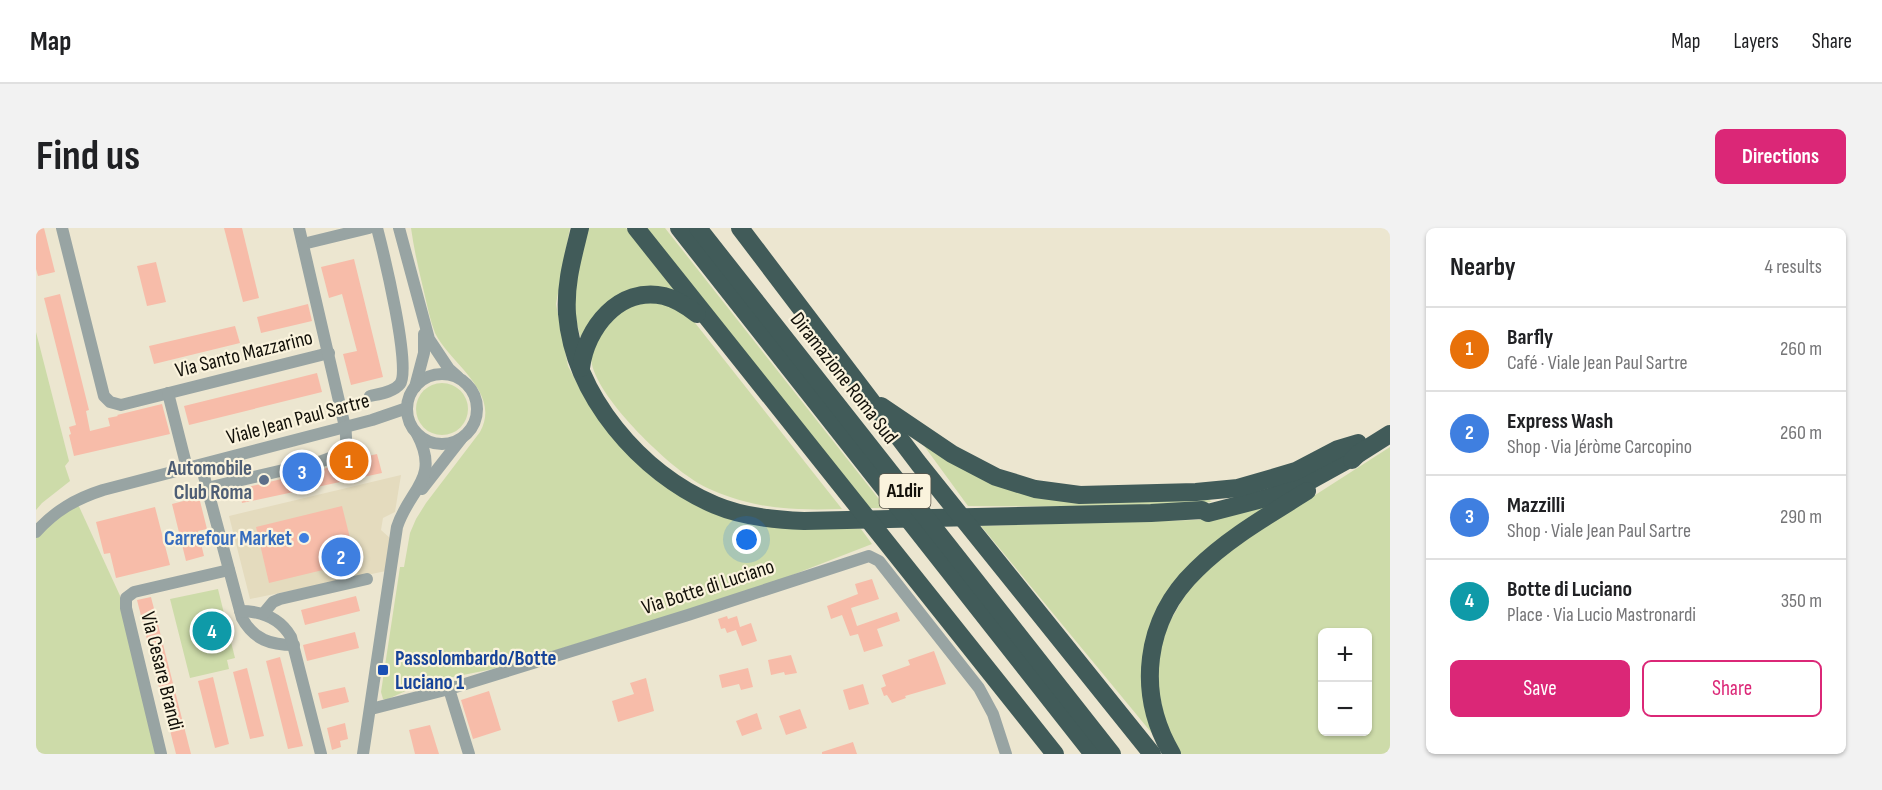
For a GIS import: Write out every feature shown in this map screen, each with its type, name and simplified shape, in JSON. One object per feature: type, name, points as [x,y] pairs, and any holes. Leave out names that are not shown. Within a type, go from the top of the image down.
[{"type":"highway","points":[[580,228],[569,269],[567,294],[569,328],[591,394],[624,438],[650,463],[680,486],[716,506],[750,515],[782,520],[829,520],[1202,510],[1207,506],[1266,490],[1295,479],[1390,434]]},
{"type":"highway","points":[[636,228],[1054,754]]},
{"type":"highway","name":"Diramazione Roma Sud","points":[[679,228],[1093,754]]},
{"type":"highway","name":"Diramazione Roma Sud","points":[[698,228],[1112,754]]},
{"type":"highway","points":[[740,228],[946,498],[1152,754]]},
{"type":"highway","points":[[581,368],[584,351],[596,326],[612,308],[633,298],[660,295],[673,299],[694,312],[723,337]]},
{"type":"highway","points":[[869,398],[939,446],[980,469],[1019,485],[1060,493],[1106,495],[1231,489],[1296,471],[1338,449],[1358,448]]},
{"type":"highway","points":[[1172,754],[1155,722],[1149,686],[1150,660],[1155,637],[1170,604],[1195,570],[1220,549],[1247,528],[1349,464],[1358,448],[1390,420]]},
{"type":"street","name":"Via Santo Mazzarino","points":[[62,228],[106,398],[110,402],[117,405],[329,353]]},
{"type":"street","points":[[207,488],[333,457],[345,448],[347,438],[345,427],[299,228]]},
{"type":"street","points":[[303,244],[369,228]]},
{"type":"street","points":[[370,396],[396,388],[401,383],[404,374],[397,323],[377,228]]},
{"type":"street","points":[[399,228],[423,324],[435,351],[449,369],[470,388],[477,405],[474,422],[409,503]]},
{"type":"street","points":[[415,388],[424,353],[423,324]]},
{"type":"street","points":[[363,754],[397,527],[423,479],[426,464],[425,450],[409,420],[407,408],[409,397],[415,388],[428,377],[451,376],[462,381]]},
{"type":"street","name":"Via Santo Mazzarino","points":[[168,393],[187,468]]},
{"type":"street","name":"Viale Jean Paul Sartre","points":[[36,532],[59,510],[82,497],[118,485],[345,427],[407,408]]},
{"type":"street","points":[[417,434],[432,442],[443,444],[454,442],[464,436]]},
{"type":"street","points":[[201,465],[240,611],[248,628],[260,638],[276,645],[294,645]]},
{"type":"street","name":"Via Botte di Luciano","points":[[370,709],[449,689],[869,556],[879,561],[975,684],[990,708],[1006,754]]},
{"type":"street","name":"Via Cesare Brandi","points":[[162,754],[126,608],[126,598],[134,592],[229,570]]},
{"type":"street","points":[[263,614],[269,605],[280,599],[368,579]]},
{"type":"street","points":[[240,611],[263,614],[282,626],[291,637],[321,754]]},
{"type":"street","points":[[449,689],[469,754]]},
{"type":"shaded area","points":[[401,475],[395,512],[383,518],[381,530],[391,539],[386,571],[250,599],[229,516]]},
{"type":"green space","points":[[411,228],[570,228],[556,304],[568,366],[579,387],[646,465],[784,528],[861,529],[872,544],[782,579],[662,618],[493,669],[423,683],[386,700],[383,699],[381,692],[400,567],[404,567],[410,533],[426,503],[480,432],[485,418],[484,404],[479,391],[435,333],[420,276]]},
{"type":"green space","points":[[588,228],[626,228],[678,295],[641,289],[582,341],[575,312],[575,284]]},
{"type":"green space","points":[[645,228],[665,228],[886,508],[867,508]]},
{"type":"green space","points":[[664,301],[692,319],[842,509],[771,507],[744,501],[708,488],[677,468],[645,440],[614,405],[594,370],[591,356],[594,341],[603,328],[626,305]]},
{"type":"green space","points":[[36,332],[69,461],[65,466],[70,481],[36,510]]},
{"type":"green space","points":[[437,383],[447,383],[461,390],[468,409],[461,428],[447,435],[437,435],[427,431],[420,424],[416,414],[416,404],[420,394],[427,387]]},
{"type":"green space","points":[[922,443],[1013,489],[1208,499],[1212,502],[1150,507],[968,506]]},
{"type":"green space","points":[[1390,447],[1390,754],[1178,754],[1166,729],[1157,679],[1161,647],[1167,627],[1188,589],[1228,551]]},
{"type":"green space","points":[[76,500],[122,600],[159,754],[36,754],[36,531]]},
{"type":"green space","points":[[1273,503],[1163,605],[1155,737],[981,526],[1194,520],[1218,518]]},
{"type":"green space","points":[[218,589],[235,658],[227,660],[229,669],[190,678],[170,599]]},
{"type":"building","points":[[36,228],[44,228],[55,272],[38,276],[36,269]]},
{"type":"building","points":[[224,228],[242,228],[259,298],[243,302]]},
{"type":"building","points":[[354,259],[383,377],[351,385],[343,354],[357,351],[342,294],[329,298],[321,267]]},
{"type":"building","points":[[156,262],[166,302],[147,306],[137,266]]},
{"type":"building","points":[[60,294],[89,410],[86,411],[90,431],[110,426],[108,418],[162,404],[170,434],[74,456],[69,427],[76,425],[44,298]]},
{"type":"building","points":[[308,304],[312,321],[261,333],[257,317]]},
{"type":"building","points":[[235,326],[240,343],[154,364],[149,346]]},
{"type":"building","points":[[317,373],[322,392],[189,425],[184,406]]},
{"type":"building","points":[[377,454],[382,473],[242,503],[239,489]]},
{"type":"building","points":[[199,497],[207,529],[198,531],[204,556],[186,561],[172,504]]},
{"type":"building","name":"Carrefour Market","points":[[342,506],[356,562],[269,583],[256,527]]},
{"type":"building","points":[[155,507],[170,565],[116,578],[110,553],[104,554],[96,522]]},
{"type":"building","points":[[872,579],[879,599],[851,608],[857,626],[897,612],[900,621],[877,629],[883,646],[864,652],[858,634],[850,636],[842,615],[831,619],[827,606],[858,594],[855,584]]},
{"type":"building","points":[[356,596],[360,611],[305,625],[301,610]]},
{"type":"building","points":[[151,597],[191,754],[176,754],[137,600]]},
{"type":"building","points":[[727,616],[728,619],[737,616],[740,627],[751,623],[757,641],[742,646],[736,630],[727,633],[725,628],[721,629],[718,619]]},
{"type":"building","points":[[355,632],[359,648],[307,661],[303,645]]},
{"type":"building","points":[[934,651],[946,684],[905,696],[906,698],[892,703],[887,695],[884,696],[881,688],[886,686],[882,675],[910,665],[908,660]]},
{"type":"building","points":[[791,655],[797,673],[785,675],[784,672],[771,675],[768,660]]},
{"type":"building","points":[[280,657],[303,746],[288,749],[266,661]]},
{"type":"building","points":[[247,668],[264,736],[250,739],[233,672]]},
{"type":"building","points":[[748,668],[753,687],[741,690],[739,684],[722,688],[719,675]]},
{"type":"building","points":[[213,677],[229,744],[215,748],[198,681]]},
{"type":"building","points":[[646,678],[654,711],[618,722],[612,701],[634,694],[630,683]]},
{"type":"building","points":[[863,684],[869,704],[849,710],[843,690]]},
{"type":"building","points":[[345,687],[349,702],[322,709],[318,693]]},
{"type":"building","points":[[489,691],[501,730],[473,739],[461,700]]},
{"type":"building","points":[[800,709],[807,728],[786,735],[779,716]]},
{"type":"building","points":[[757,713],[762,729],[742,736],[736,721]]},
{"type":"building","points":[[345,723],[348,739],[340,741],[341,747],[332,750],[327,728]]},
{"type":"building","points":[[430,725],[439,754],[415,754],[409,730]]},
{"type":"building","points":[[853,742],[857,754],[822,754],[822,752]]},
{"type":"place","name":"Barfly","points":[[349,461]]},
{"type":"place","name":"Mazzilli","points":[[302,472]]},
{"type":"place","name":"Automobile Club Roma","points":[[264,480]]},
{"type":"place","name":"Carrefour Market","points":[[304,538]]},
{"type":"place","name":"Express Wash","points":[[341,557]]},
{"type":"place","name":"Botte di Luciano","points":[[212,631]]},
{"type":"place","name":"Passolombardo/Botte Luciano 1","points":[[383,670]]}]
